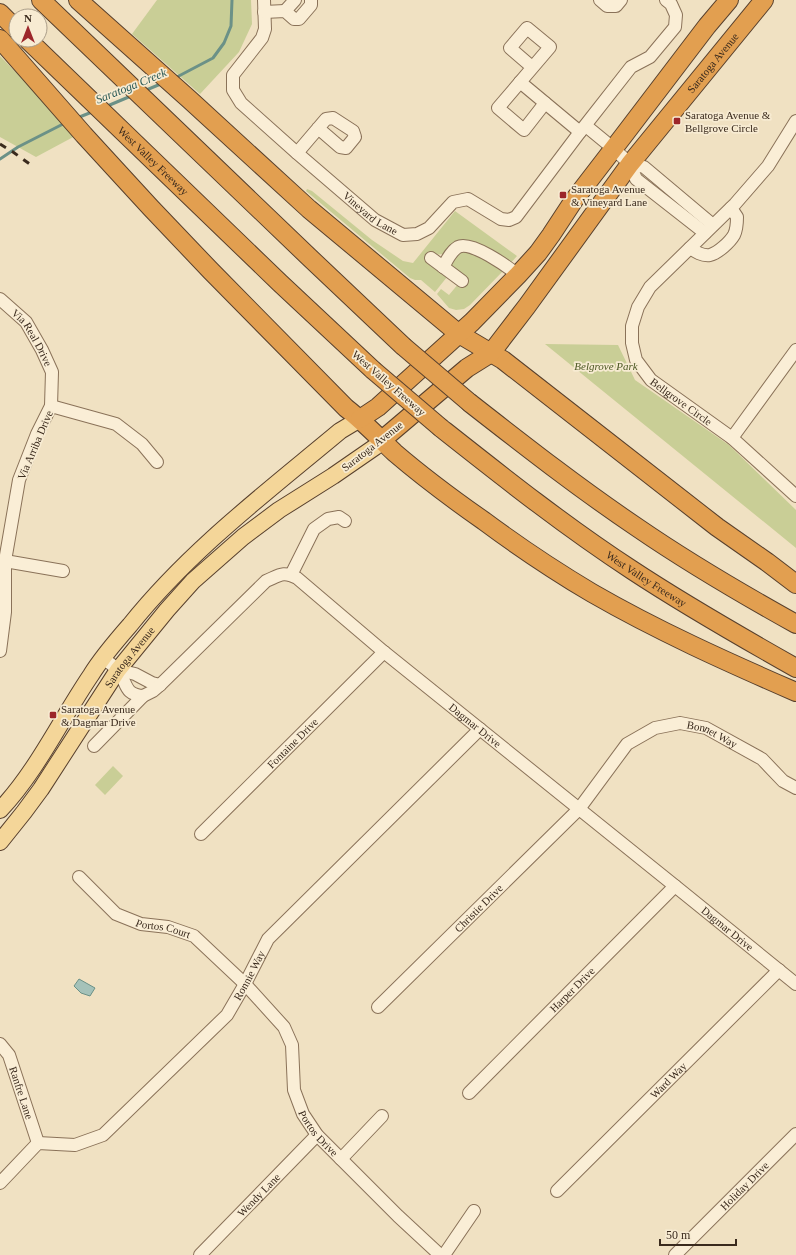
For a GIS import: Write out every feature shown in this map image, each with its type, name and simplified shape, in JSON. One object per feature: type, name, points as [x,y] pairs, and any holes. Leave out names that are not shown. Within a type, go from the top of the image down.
[{"type":"highway","points":[[41,0],[403,346],[470,403],[557,471],[638,528],[693,563],[796,624]]},
{"type":"highway","points":[[78,0],[155,68],[309,209],[459,334],[503,360],[717,527],[796,584]]},
{"type":"highway","name":"Saratoga Avenue","points":[[360,419],[378,407],[459,334],[518,275],[546,241],[574,200],[707,26],[729,0]]},
{"type":"highway","name":"Saratoga Avenue","points":[[382,440],[467,368],[490,353],[527,306],[630,164],[764,0]]},
{"type":"highway","points":[[0,13],[8,21]]},
{"type":"highway","points":[[0,39],[84,135],[211,271],[346,408],[395,452],[472,513],[540,560],[581,586],[677,638],[796,692]]},
{"type":"highway","name":"West Valley Freeway","points":[[36,48],[280,283],[373,370],[441,428],[553,514],[631,570],[705,616],[796,668]]},
{"type":"main road","name":"Saratoga Avenue","points":[[0,810],[22,782],[91,674],[149,602],[170,579],[199,550],[233,520],[340,431],[360,419]]},
{"type":"main road","name":"Saratoga Avenue","points":[[0,842],[41,789],[118,670],[173,603],[218,558],[243,537],[278,510],[333,476],[375,447],[382,440]]},
{"type":"street","points":[[285,11],[295,0]]},
{"type":"street","points":[[264,6],[285,11],[294,19],[299,19],[311,5],[311,0]]},
{"type":"street","points":[[600,0],[607,6],[616,6],[621,0]]},
{"type":"street","name":"Vineyard Lane","points":[[264,6],[265,29],[262,38],[233,75],[233,90],[241,103],[297,154],[375,220],[403,235],[417,234],[429,228],[453,202],[468,200],[501,219],[509,220],[516,217],[631,67],[650,57],[675,27],[676,15],[671,4],[666,0]]},
{"type":"street","points":[[532,67],[498,108],[524,130],[546,103]]},
{"type":"street","points":[[520,82],[546,103],[614,149],[630,164],[636,179],[704,233]]},
{"type":"street","name":"Bellgrove Circle","points":[[796,120],[768,166],[731,208],[650,287],[638,307],[632,326],[632,343],[636,360],[651,380],[732,438],[796,496]]},
{"type":"street","points":[[297,154],[318,128]]},
{"type":"street","points":[[630,164],[644,167],[713,225]]},
{"type":"street","points":[[690,248],[699,254],[710,255],[721,249],[733,236],[737,224],[738,216],[731,208]]},
{"type":"street","points":[[443,267],[452,252],[459,246],[466,246],[472,247],[508,267],[518,275]]},
{"type":"street","points":[[431,258],[462,281]]},
{"type":"street","name":"Via Real Drive","points":[[0,299],[26,322],[42,350],[52,372],[51,406]]},
{"type":"street","points":[[732,438],[796,350]]},
{"type":"street","points":[[51,406],[116,424],[142,444],[157,462]]},
{"type":"street","name":"Via Arriba Drive","points":[[0,651],[5,612],[5,561],[19,480],[37,434],[51,406]]},
{"type":"street","points":[[94,746],[143,696],[153,691],[160,685],[266,581],[282,574],[291,575],[314,529],[328,519],[339,517],[345,521]]},
{"type":"street","points":[[5,561],[63,571]]},
{"type":"street","name":"Dagmar Drive","points":[[291,575],[297,578],[384,652],[796,984]]},
{"type":"street","name":"Fontaine Drive","points":[[201,834],[384,652]]},
{"type":"street","points":[[103,658],[118,670],[131,693],[143,696]]},
{"type":"street","points":[[118,670],[135,674],[152,683],[160,685]]},
{"type":"street","name":"Bonnet Way","points":[[579,809],[627,744],[655,728],[680,723],[706,728],[762,758],[783,781],[796,788]]},
{"type":"street","name":"Ronnie Way","points":[[38,1143],[76,1145],[103,1135],[227,1016],[246,984],[268,939],[480,729]]},
{"type":"street","name":"Christie Drive","points":[[378,1007],[579,809]]},
{"type":"street","name":"Portos Court","points":[[79,877],[116,914],[141,924],[168,927],[194,936],[246,984]]},
{"type":"street","name":"Harper Drive","points":[[470,1093],[676,886]]},
{"type":"street","name":"Ward Way","points":[[557,1191],[779,970]]},
{"type":"street","name":"Portos Drive","points":[[246,984],[284,1027],[292,1045],[294,1090],[303,1114],[317,1135],[398,1216],[440,1255]]},
{"type":"street","name":"Ranfre Lane","points":[[0,1044],[9,1055],[38,1143]]},
{"type":"street","points":[[341,1159],[382,1116]]},
{"type":"street","name":"Holiday Drive","points":[[675,1255],[796,1134]]},
{"type":"street","name":"Wendy Lane","points":[[200,1255],[317,1135]]},
{"type":"street","points":[[0,1183],[38,1143]]},
{"type":"street","points":[[444,1255],[474,1211]]},
{"type":"green space","points":[[157,0],[251,0],[252,24],[239,52],[200,94],[132,34]]},
{"type":"green space","points":[[0,56],[77,135],[36,157],[0,137]]},
{"type":"green space","points":[[307,189],[312,191],[372,240],[403,261],[413,263],[455,211],[517,256],[509,265],[471,244],[443,254],[435,255],[445,276],[447,277],[435,292],[421,280],[410,278],[306,191]]},
{"type":"green space","points":[[458,251],[471,251],[503,271],[470,305],[464,309],[456,310],[449,308],[437,294],[441,289],[449,295],[459,283],[451,266],[451,262]]},
{"type":"green space","name":"Belgrove Park","points":[[545,344],[618,345],[635,380],[729,445],[796,510],[796,548]]},
{"type":"green space","points":[[113,766],[123,776],[105,795],[95,785]]},
{"type":"water","points":[[79,979],[95,988],[90,996],[81,993],[74,986]]},
{"type":"waterway","name":"Saratoga Creek","points":[[175,78],[213,58],[224,43],[231,26],[232,0]]},
{"type":"waterway","name":"Saratoga Creek","points":[[144,91],[163,83]]},
{"type":"waterway","name":"Saratoga Creek","points":[[105,107],[131,96]]},
{"type":"waterway","name":"Saratoga Creek","points":[[77,118],[92,112]]},
{"type":"waterway","name":"Saratoga Creek","points":[[0,159],[18,147],[65,123]]},
{"type":"railway","points":[[0,144],[31,165]]},
{"type":"place","name":"Saratoga Avenue & Bellgrove Circle","points":[[677,121]]},
{"type":"place","name":"Saratoga Avenue & Vineyard Lane","points":[[563,195]]},
{"type":"place","name":"Saratoga Avenue & Dagmar Drive","points":[[53,715]]}]
